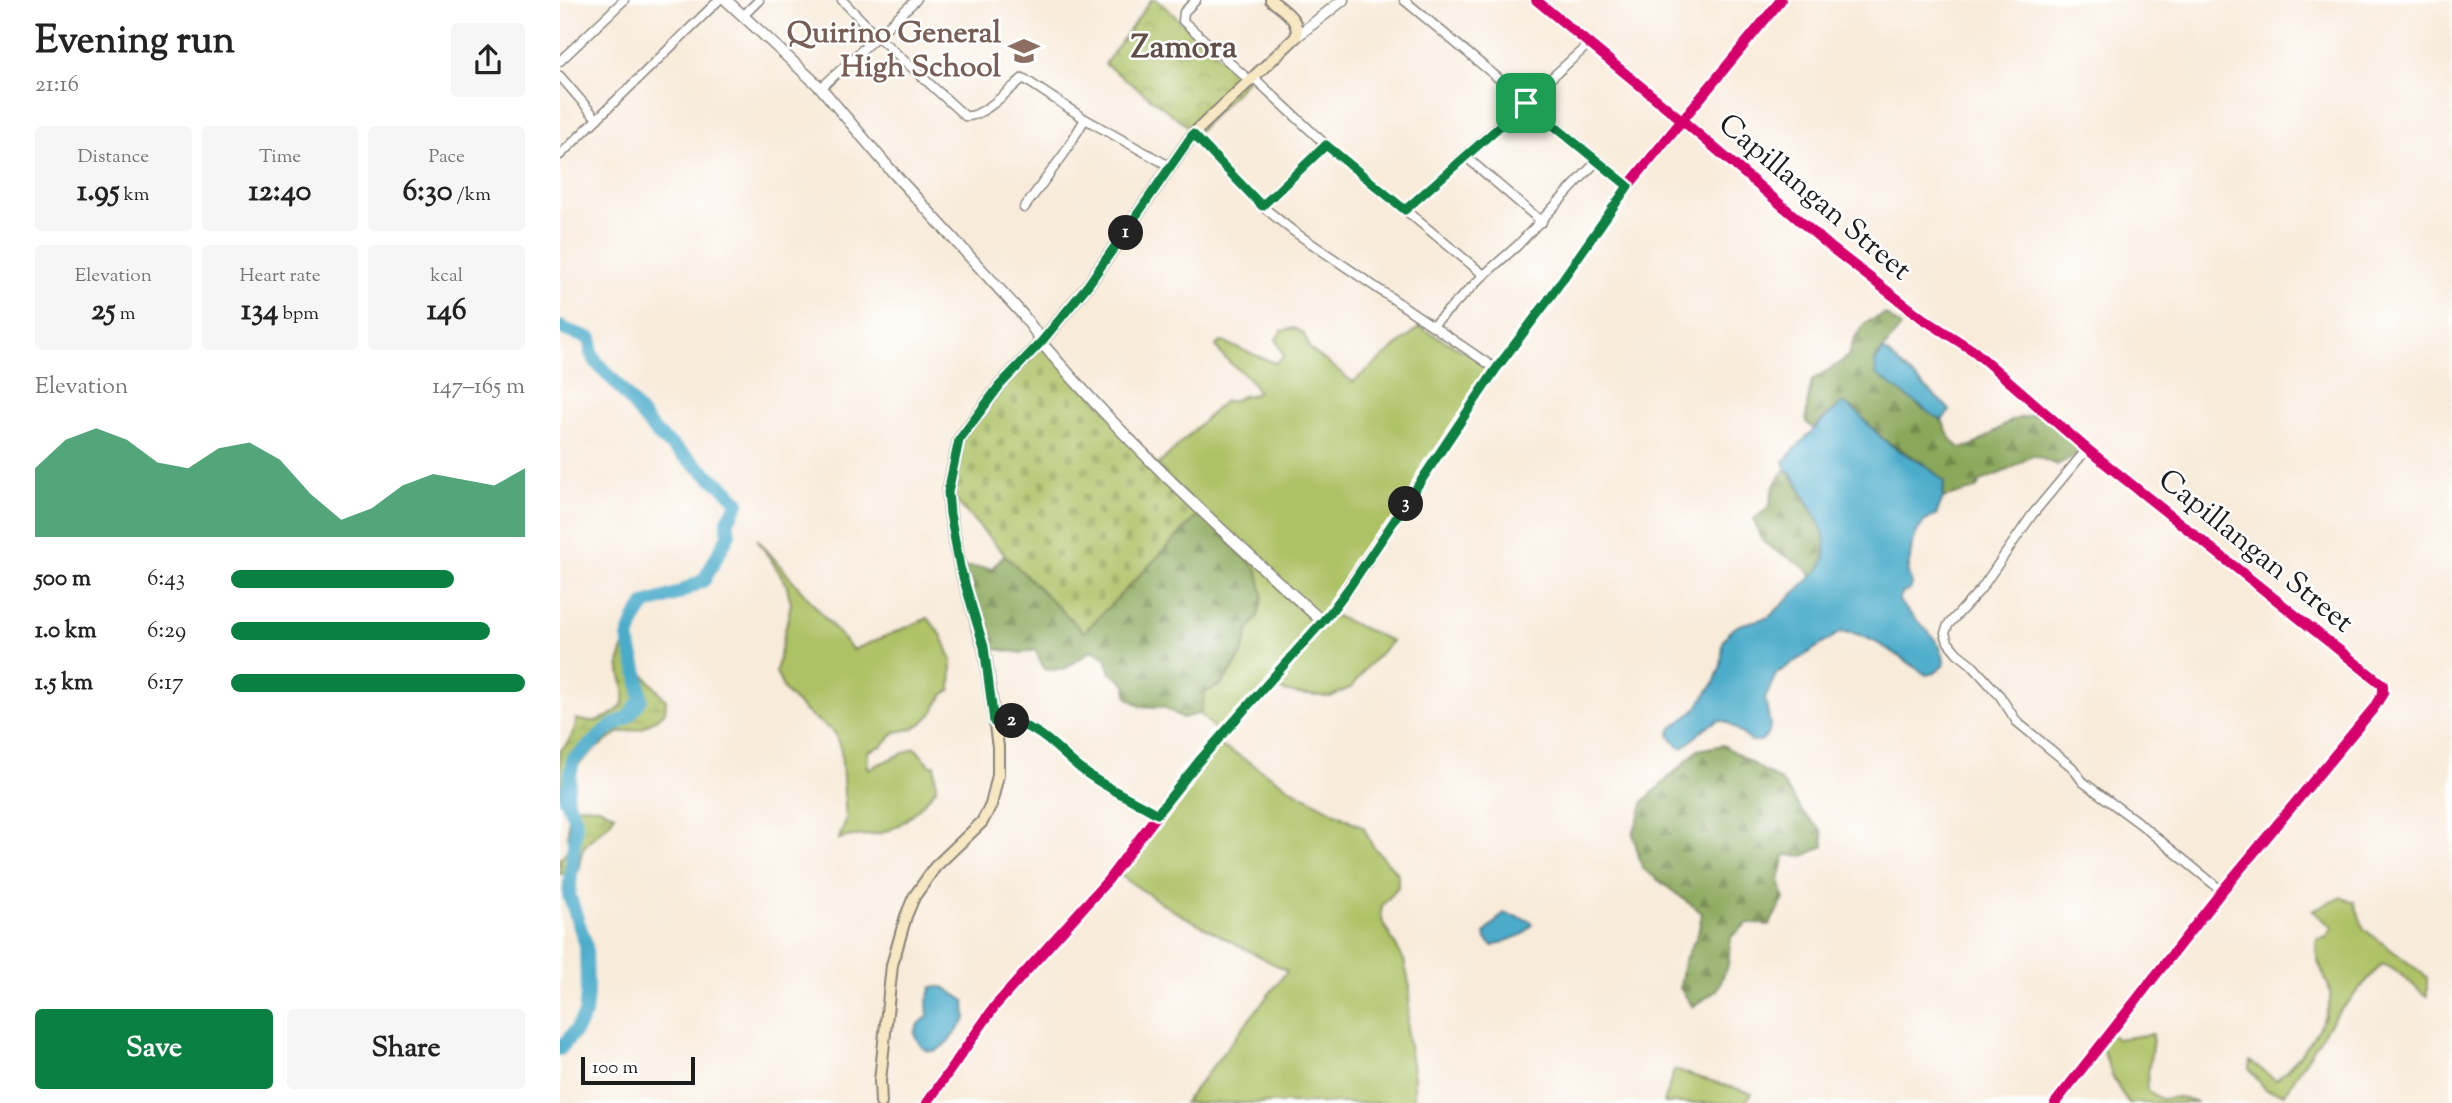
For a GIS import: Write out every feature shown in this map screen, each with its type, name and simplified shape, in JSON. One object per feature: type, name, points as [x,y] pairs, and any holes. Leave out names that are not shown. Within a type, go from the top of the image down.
[{"type":"main road","points":[[881,1103],[880,1081],[892,965],[906,916],[935,867],[982,822],[991,805],[998,775],[998,747],[984,647],[960,567],[948,492],[959,440],[1000,385],[1044,344],[1193,134],[1296,37],[1298,28],[1295,21],[1271,0]]},
{"type":"street","points":[[560,61],[624,0]]},
{"type":"street","points":[[560,155],[719,0]]},
{"type":"street","points":[[726,0],[821,88],[889,168],[1023,315],[1095,405],[1186,498],[1322,622]]},
{"type":"street","points":[[744,15],[759,0]]},
{"type":"street","points":[[842,0],[876,35],[965,116],[974,117],[982,112],[1023,78],[1085,119],[1171,167]]},
{"type":"street","points":[[821,88],[916,0]]},
{"type":"street","points":[[1196,0],[1184,12],[1183,21],[1326,145],[1484,275]]},
{"type":"street","points":[[1296,37],[1343,0]]},
{"type":"street","points":[[1404,0],[1628,186]]},
{"type":"street","name":"Capillangan Street","points":[[1536,0],[1684,121],[1833,249],[1922,318],[1974,351],[2087,449],[2383,685],[2383,693],[2373,709],[2222,891],[2055,1103]]},
{"type":"street","points":[[927,1103],[995,1006],[1108,880],[1199,761],[1322,622],[1351,585],[1496,369],[1628,186],[1781,0]]},
{"type":"street","points":[[1405,210],[1590,43]]},
{"type":"street","points":[[560,76],[597,119]]},
{"type":"street","points":[[1024,208],[1064,154],[1085,119]]},
{"type":"street","points":[[1193,134],[1262,206],[1332,259],[1496,369]]},
{"type":"street","points":[[1262,206],[1326,145]]},
{"type":"street","points":[[1465,156],[1542,222]]},
{"type":"street","points":[[1433,325],[1542,222],[1597,161]]},
{"type":"street","points":[[2087,449],[2032,515],[1981,589],[1945,629],[1946,638],[1992,688],[2026,731],[2072,767],[2090,788],[2149,831],[2222,891]]},
{"type":"street","points":[[994,722],[1012,721],[1044,735],[1079,768],[1157,814]]},
{"type":"green space","points":[[1151,0],[1157,0],[1247,80],[1197,133],[1105,64]]},
{"type":"green space","points":[[1885,314],[1901,327],[1877,357],[1876,374],[1942,420],[1950,438],[1960,448],[1976,444],[2016,419],[2043,412],[2087,449],[2057,465],[2033,455],[2008,470],[1981,481],[1976,489],[1943,498],[1944,482],[1923,463],[1883,439],[1852,407],[1828,415],[1813,428],[1806,422],[1812,380],[1849,355],[1854,339],[1865,323]]},
{"type":"green space","points":[[1420,327],[1496,369],[1331,614],[1392,641],[1352,687],[1330,697],[1265,687],[1221,735],[1200,714],[1205,692],[1221,685],[1233,669],[1242,654],[1248,631],[1258,616],[1156,467],[1224,401],[1233,401],[1258,392],[1249,379],[1220,353],[1216,346],[1219,343],[1223,342],[1275,363],[1284,356],[1276,340],[1281,331],[1294,328],[1304,334],[1310,349],[1353,382]]},
{"type":"green space","points":[[1042,341],[1201,512],[1084,632],[1005,555],[948,492],[959,440]]},
{"type":"green space","points":[[1785,470],[1798,485],[1825,540],[1825,559],[1812,577],[1802,565],[1774,550],[1762,540],[1754,519],[1769,507],[1772,492]]},
{"type":"green space","points":[[1201,512],[1258,571],[1263,597],[1258,616],[1248,631],[1242,654],[1221,685],[1205,692],[1200,714],[1182,718],[1164,707],[1140,706],[1127,697],[1126,684],[1111,673],[1106,658],[1092,650],[1065,669],[1045,670],[1035,650],[1023,653],[984,647],[960,567],[992,568],[1005,555],[1084,632]]},
{"type":"green space","points":[[757,539],[853,650],[928,618],[942,636],[952,661],[951,690],[943,695],[932,714],[922,723],[912,729],[895,732],[882,746],[868,751],[868,769],[915,748],[931,766],[935,765],[936,789],[913,814],[892,829],[878,834],[839,839],[846,819],[841,751],[835,733],[808,714],[785,692],[776,672],[791,603],[786,583]]},
{"type":"green space","points":[[624,647],[637,650],[640,670],[666,700],[665,712],[643,728],[618,733],[578,765],[568,788],[575,806],[599,807],[615,815],[583,849],[578,872],[560,874],[560,859],[568,849],[568,808],[560,801],[560,750],[571,736],[576,719],[601,720],[619,709],[624,694],[620,658]]},
{"type":"green space","points":[[1214,743],[1364,828],[1372,845],[1398,874],[1398,887],[1382,906],[1381,914],[1383,923],[1404,960],[1410,987],[1407,1034],[1414,1077],[1414,1103],[1184,1103],[1287,971],[1172,910],[1121,876],[1119,865]]},
{"type":"green space","points":[[1723,745],[1782,782],[1804,814],[1822,831],[1824,846],[1804,856],[1785,855],[1779,880],[1784,899],[1769,925],[1748,923],[1731,937],[1728,965],[1717,990],[1693,1007],[1680,988],[1684,961],[1698,934],[1702,913],[1642,868],[1633,834],[1644,801],[1698,750]]},
{"type":"green space","points":[[2342,897],[2354,902],[2364,929],[2427,977],[2427,996],[2401,974],[2382,964],[2334,1017],[2284,1094],[2266,1090],[2249,1069],[2250,1061],[2276,1080],[2302,1052],[2326,1014],[2330,992],[2318,960],[2316,946],[2317,939],[2325,938],[2333,928],[2312,910]]},
{"type":"green space","points":[[2109,1034],[2117,1039],[2153,1034],[2147,1090],[2161,1099],[2179,1097],[2198,1103],[2129,1103],[2112,1075],[2101,1044]]},
{"type":"green space","points":[[1674,1070],[1752,1093],[1745,1103],[1664,1103]]},
{"type":"water","points":[[1884,350],[1947,407],[1950,411],[1942,420],[1876,374],[1875,363]]},
{"type":"water","points":[[1842,403],[1860,415],[1884,440],[1930,469],[1944,482],[1943,498],[1936,515],[1924,522],[1912,545],[1908,573],[1912,584],[1910,590],[1902,593],[1899,601],[1934,638],[1943,655],[1944,665],[1935,673],[1926,675],[1871,640],[1859,635],[1839,633],[1776,674],[1765,699],[1769,733],[1761,741],[1751,741],[1727,722],[1719,720],[1705,728],[1683,748],[1679,747],[1669,735],[1672,728],[1694,711],[1714,683],[1721,665],[1723,642],[1729,632],[1739,625],[1769,617],[1820,569],[1826,547],[1824,536],[1815,514],[1784,461]]},
{"type":"water","points":[[1504,913],[1531,921],[1532,925],[1524,934],[1493,946],[1486,939],[1485,933]]},
{"type":"water","points":[[932,987],[944,987],[965,1001],[966,1019],[947,1042],[933,1051],[920,1045],[914,1033],[928,1016],[927,1001]]},
{"type":"waterway","points":[[560,327],[591,339],[591,353],[597,363],[656,433],[729,492],[738,503],[727,522],[729,534],[704,580],[677,594],[645,604],[635,619],[628,638],[641,699],[628,717],[609,728],[573,760],[566,798],[576,823],[569,895],[586,945],[587,993],[585,1014],[560,1049]]},
{"type":"cycle path","points":[[1536,0],[1833,249],[1922,318],[1974,351],[2087,449],[2383,685],[2383,693],[2373,709],[2222,891],[2055,1103]]},
{"type":"cycle path","points":[[927,1103],[995,1006],[1108,880],[1199,760],[1330,613],[1496,369],[1628,186],[1781,0]]},
{"type":"place","name":"Quirino General High School","points":[[1024,51]]},
{"type":"district","name":"Zamora","points":[[1184,49]]},
{"type":"route","points":[[1526,103],[1628,186],[1496,369],[1330,613],[1221,735],[1157,814],[1079,768],[1044,735],[1012,721],[994,722],[984,647],[960,567],[950,514],[948,492],[959,440],[968,424],[1000,385],[1042,341],[1088,285],[1193,134],[1262,206],[1326,145],[1405,210],[1526,103]]}]
